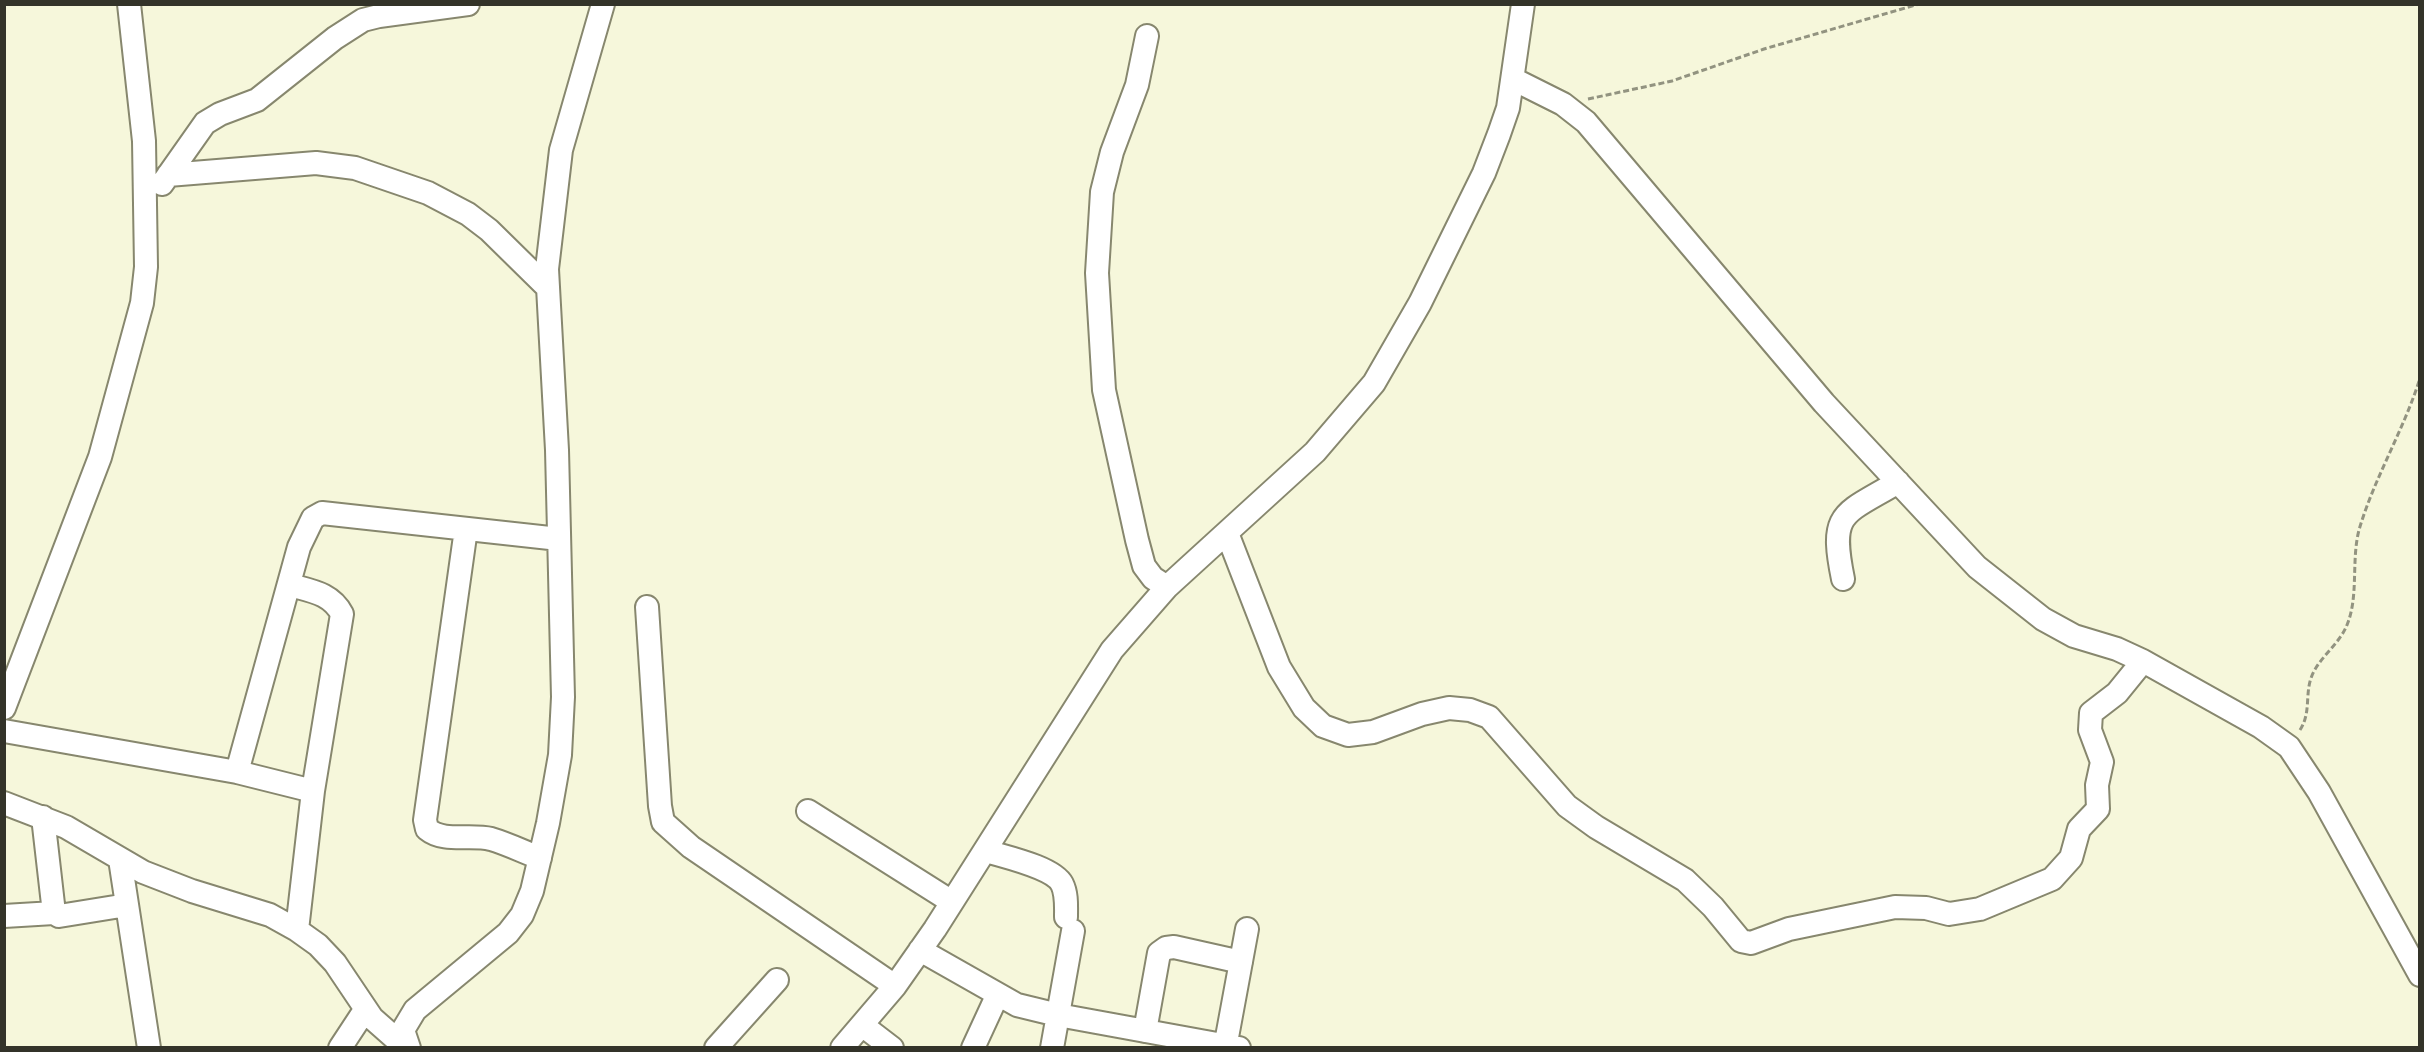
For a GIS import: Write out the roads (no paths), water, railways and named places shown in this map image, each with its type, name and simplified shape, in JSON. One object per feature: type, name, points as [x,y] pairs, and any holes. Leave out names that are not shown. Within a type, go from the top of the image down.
[{"type":"street","points":[[4,708],[100,458],[142,303],[146,267],[144,141],[129,4]]},
{"type":"street","points":[[145,209],[205,123],[220,114],[257,100],[335,38],[363,20],[468,4]]},
{"type":"street","points":[[408,1047],[403,1030],[415,1010],[508,933],[522,915],[532,891],[540,858],[560,755],[563,698],[557,450],[547,269],[561,150],[603,4]]},
{"type":"street","points":[[842,1047],[894,986],[920,950],[986,851],[1112,650],[1167,587],[1315,452],[1374,384],[1407,329],[1484,173],[1508,108],[1523,4]]},
{"type":"street","points":[[1147,36],[1137,85],[1112,152],[1102,192],[1097,284],[1104,390],[1137,540],[1144,566],[1153,579],[1167,587]]},
{"type":"street","points":[[1512,79],[1563,104],[1586,122],[1824,403],[1977,567],[2043,619],[2074,636],[2117,649],[2143,661],[2260,726],[2289,747],[2319,792],[2420,975]]},
{"type":"street","points":[[168,175],[316,162],[355,168],[428,193],[468,214],[489,230],[548,288]]},
{"type":"street","points":[[1843,579],[1836,546],[1838,528],[1844,517],[1898,483]]},
{"type":"street","points":[[237,772],[306,530],[313,518],[322,513],[559,539]]},
{"type":"street","points":[[466,529],[425,820],[427,829],[433,834],[446,837],[491,840],[540,858]]},
{"type":"street","points":[[1227,533],[1279,667],[1304,708],[1323,726],[1348,735],[1373,732],[1422,714],[1449,708],[1470,710],[1489,717],[1567,806],[1596,827],[1685,880],[1713,907],[1742,941],[1750,943],[1789,929],[1895,907],[1916,907],[1949,914],[1965,914],[2030,890],[2052,879],[2070,858],[2079,829],[2098,809],[2097,785],[2102,762],[2090,730],[2091,713],[2126,683],[2143,661]]},
{"type":"street","points":[[290,585],[323,595],[335,602],[342,614],[313,791],[297,930]]},
{"type":"street","points":[[647,607],[660,806],[663,822],[690,847],[894,986]]},
{"type":"street","points":[[4,731],[237,772],[313,791]]},
{"type":"street","points":[[4,803],[43,817],[172,884],[270,915],[297,930],[318,945],[335,963],[365,1010],[408,1047]]},
{"type":"street","points":[[808,811],[952,902]]},
{"type":"street","points":[[43,817],[54,913]]},
{"type":"street","points":[[986,851],[1048,872],[1062,882],[1066,894],[1069,924],[1052,1047]]},
{"type":"street","points":[[120,859],[149,1047]]},
{"type":"street","points":[[4,915],[54,913],[59,916],[127,905]]},
{"type":"street","points":[[920,950],[1017,1005],[1058,1015],[1230,1047],[1246,929]]},
{"type":"street","points":[[1145,1030],[1159,953],[1166,948],[1174,947],[1241,962]]},
{"type":"street","points":[[716,1047],[777,980]]},
{"type":"street","points":[[973,1047],[998,996]]},
{"type":"street","points":[[340,1047],[365,1010]]},
{"type":"street","points":[[862,1025],[892,1047]]}]
